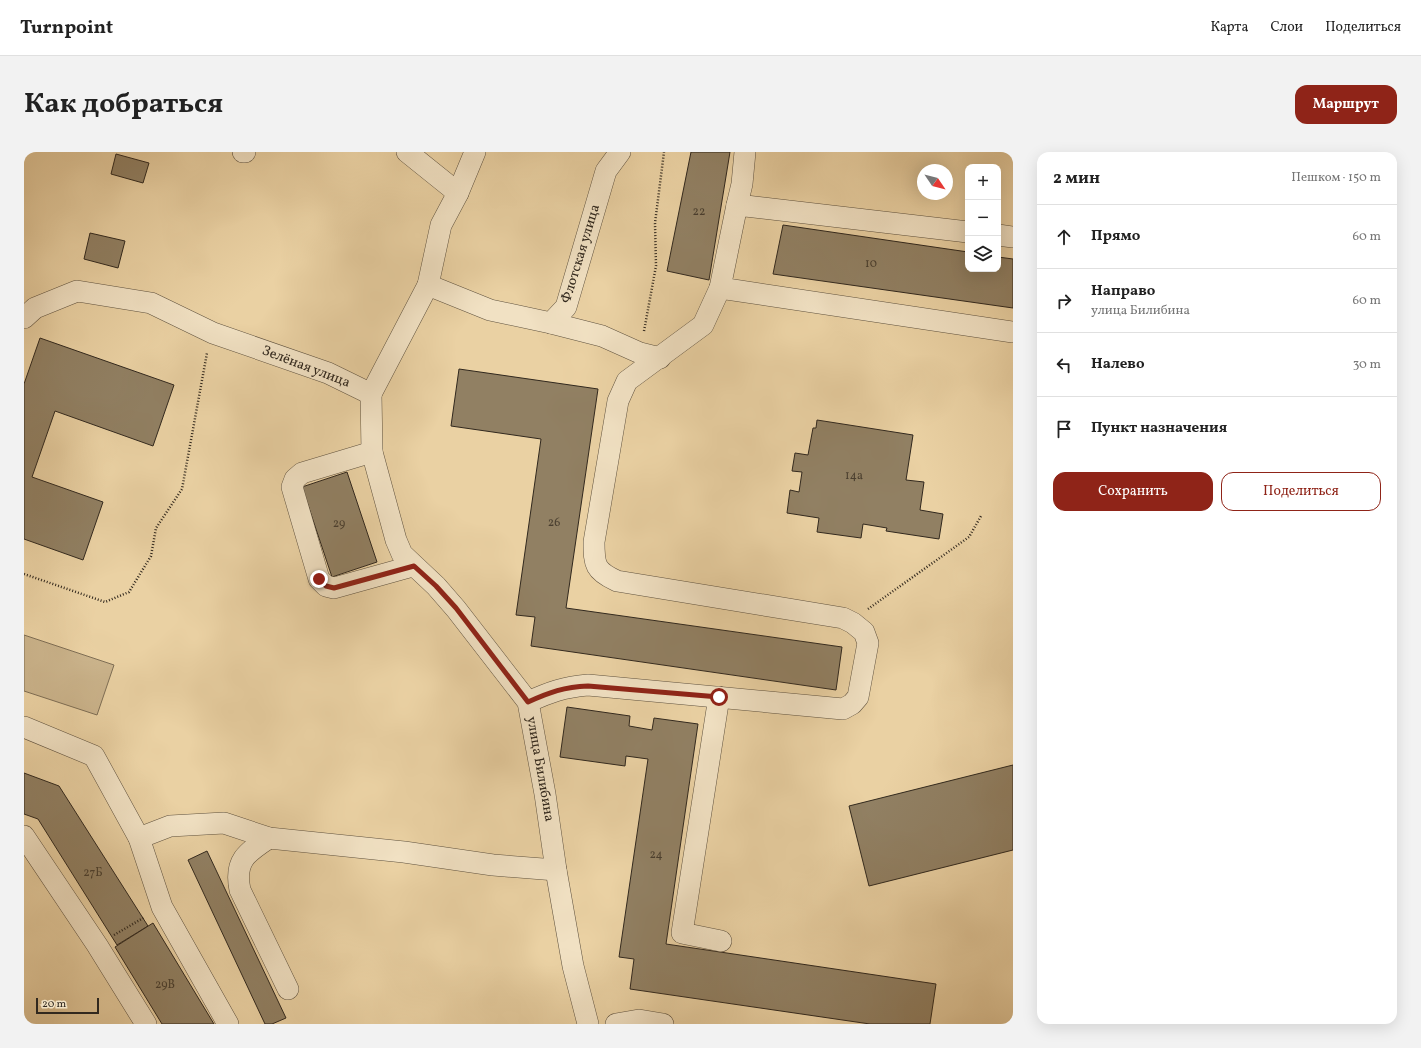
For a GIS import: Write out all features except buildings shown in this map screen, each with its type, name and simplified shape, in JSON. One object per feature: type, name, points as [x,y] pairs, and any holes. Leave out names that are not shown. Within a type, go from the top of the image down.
[{"type":"street","points":[[407,152],[458,193]]},
{"type":"street","points":[[372,394],[428,285],[441,225],[458,193],[475,152]]},
{"type":"street","name":"Флотская улица","points":[[551,323],[566,307],[606,171],[620,152]]},
{"type":"street","points":[[528,702],[548,692],[569,687],[588,686],[790,703],[843,709],[852,704],[858,696],[868,643],[864,632],[853,623],[843,618],[617,581],[604,575],[594,561],[594,542],[618,401],[628,381],[650,355],[703,325],[720,288],[742,184],[745,152]]},
{"type":"street","points":[[737,205],[965,232]]},
{"type":"street","points":[[1001,235],[1013,237]]},
{"type":"street","points":[[428,285],[490,310],[602,336],[650,355]]},
{"type":"street","points":[[720,288],[1013,332]]},
{"type":"street","name":"Зелёная улица","points":[[30,313],[77,291],[151,303],[213,333],[328,372],[372,394]]},
{"type":"street","name":"улица Билибина","points":[[372,394],[372,452],[396,540],[402,554],[436,586],[456,608],[528,702],[545,794],[572,966],[588,1024]]},
{"type":"street","points":[[372,452],[302,473],[295,479],[292,487],[319,579],[326,586],[334,588],[414,566]]},
{"type":"street","points":[[719,697],[682,934],[721,940]]},
{"type":"street","points":[[24,727],[94,756],[140,838],[162,907],[228,1024]]},
{"type":"street","points":[[140,838],[170,826],[224,823],[268,838],[404,852],[493,865],[556,870]]},
{"type":"street","points":[[24,836],[97,945],[146,1024]]},
{"type":"street","points":[[268,838],[247,854],[239,867],[238,879],[240,890],[288,989]]},
{"type":"street","points":[[616,1024],[639,1020],[663,1024]]},
{"type":"path","points":[[650,355],[656,266],[655,223],[664,152]]},
{"type":"path","points":[[24,574],[106,602],[129,592],[151,556],[156,528],[182,489],[202,382],[213,333]]},
{"type":"path","points":[[853,623],[867,610],[969,537],[981,516]]},
{"type":"path","points":[[97,945],[162,907]]},
{"type":"shaded area","points":[[24,635],[114,665],[97,715],[24,691]]},
{"type":"route","points":[[319,579],[326,586],[334,588],[414,566],[436,586],[456,608],[528,702],[548,692],[569,687],[588,686],[719,697]]}]
